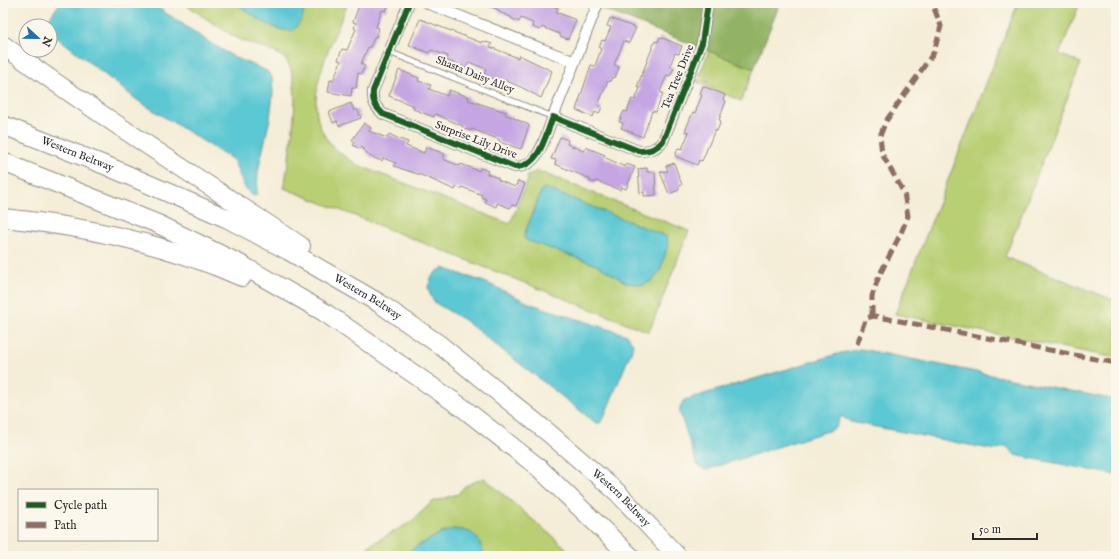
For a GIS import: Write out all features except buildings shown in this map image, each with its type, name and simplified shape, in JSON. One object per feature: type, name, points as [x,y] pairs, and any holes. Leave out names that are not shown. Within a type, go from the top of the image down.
[{"type":"highway","points":[[3,45],[54,83],[149,147],[335,267],[379,303]]},
{"type":"highway","name":"Western Beltway","points":[[3,125],[107,166],[226,218],[289,251],[379,303],[440,345],[550,434],[618,493],[677,556]]},
{"type":"highway","points":[[3,162],[158,224],[240,264],[324,312],[463,408],[538,467],[630,556]]},
{"type":"highway","points":[[3,218],[82,229],[152,245],[229,271],[324,312]]},
{"type":"street","name":"Surprise Lily Drive","points":[[409,3],[373,90],[372,99],[375,106],[383,114],[515,167],[523,167],[530,164],[538,155],[553,117]]},
{"type":"street","points":[[427,3],[575,62]]},
{"type":"street","points":[[553,117],[598,3]]},
{"type":"street","name":"Tea Tree Drive","points":[[553,117],[639,151],[651,151],[664,141],[702,42],[708,3]]},
{"type":"lane","name":"Shasta Daisy Alley","points":[[389,52],[553,117]]},
{"type":"green space","points":[[183,3],[348,3],[321,72],[316,94],[317,115],[324,135],[340,153],[365,168],[510,224],[528,180],[527,176],[538,171],[689,231],[649,332],[284,188],[292,140],[295,100],[294,83],[290,68],[284,58],[268,49],[239,39]]},
{"type":"green space","points":[[587,3],[780,3],[754,69]]},
{"type":"green space","points":[[1018,3],[1080,3],[1059,54],[1081,63],[1005,257],[1116,301],[1116,358],[895,314]]},
{"type":"green space","points":[[709,51],[754,69],[741,101],[697,82],[698,79],[708,82],[708,80],[699,76]]},
{"type":"green space","points":[[484,478],[566,548],[563,556],[484,556],[481,546],[439,534],[401,556],[359,556],[370,545],[411,522],[432,502],[458,494],[465,486]]},
{"type":"water","points":[[60,3],[151,3],[234,57],[267,71],[272,77],[273,93],[270,118],[258,171],[257,194],[254,196],[246,189],[232,159],[137,100],[58,38],[58,18],[49,18]]},
{"type":"water","points":[[236,3],[300,3],[304,10],[300,22],[292,31],[277,28],[262,22]]},
{"type":"water","points":[[545,188],[666,236],[668,245],[660,271],[653,280],[643,285],[627,283],[597,265],[526,240],[524,237],[525,233],[542,189]]},
{"type":"water","points":[[443,268],[487,283],[531,304],[627,335],[633,344],[631,352],[604,417],[600,423],[596,423],[464,320],[434,302],[428,287],[431,278],[436,272]]},
{"type":"water","points":[[861,349],[1116,400],[1116,475],[1015,455],[1006,446],[995,450],[851,422],[841,416],[836,428],[831,430],[705,470],[697,465],[680,413],[680,407],[684,400],[841,353]]},
{"type":"water","points":[[453,529],[466,531],[474,535],[480,543],[484,556],[401,556],[439,534]]},
{"type":"marked path","points":[[872,316],[872,296],[879,276],[908,216],[904,193],[882,154],[880,136],[886,121],[934,52],[941,26],[932,3]]},
{"type":"marked path","points":[[856,344],[866,318],[874,316],[1116,363]]},
{"type":"cycle path","points":[[409,3],[373,91],[373,98],[376,106],[383,114],[515,167],[523,166],[536,156],[544,141],[553,117],[639,151],[650,150],[658,146],[663,141],[702,43],[708,3]]}]
